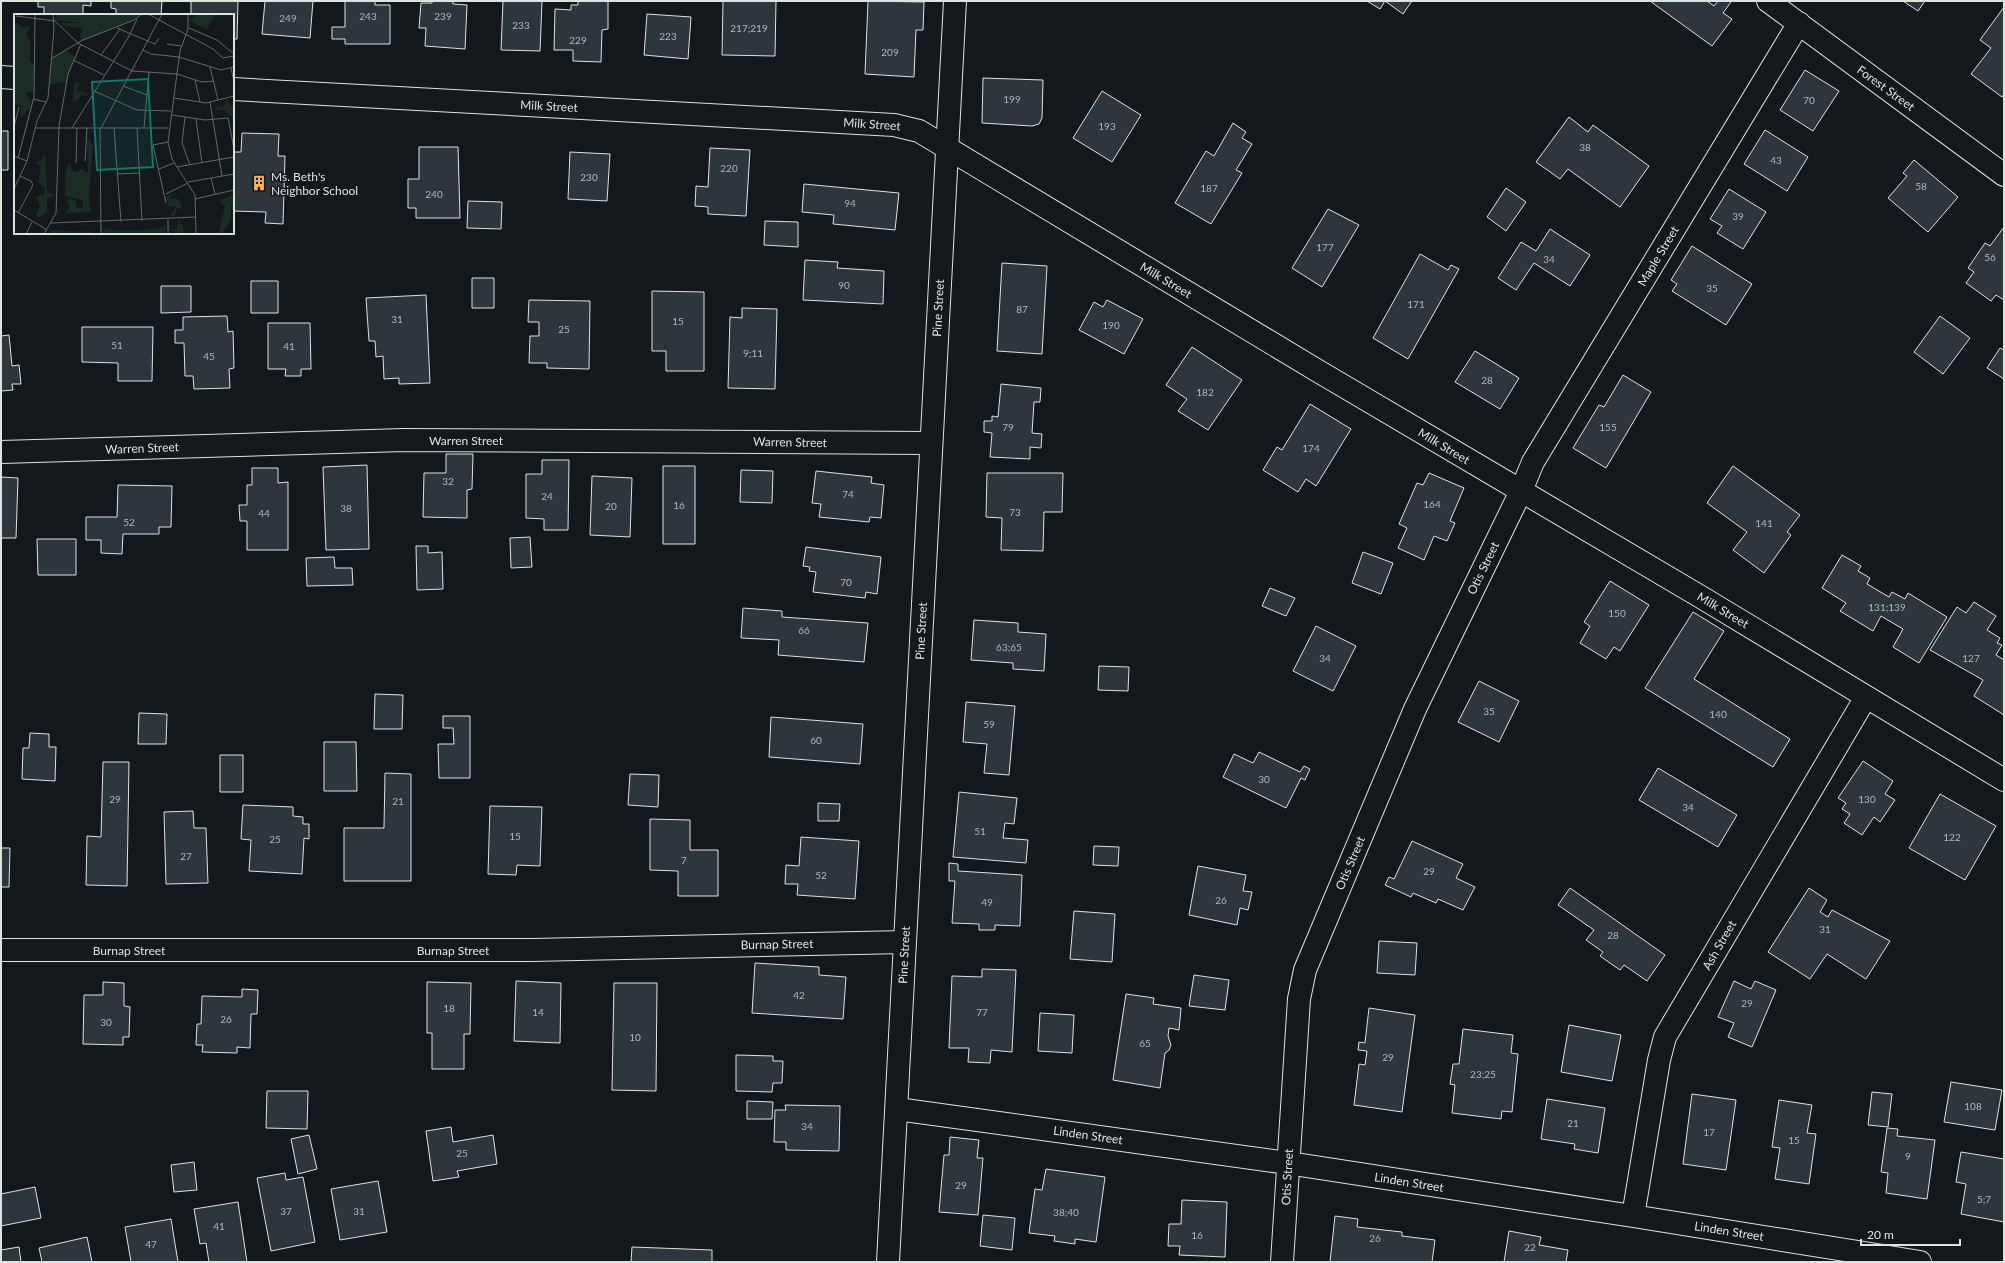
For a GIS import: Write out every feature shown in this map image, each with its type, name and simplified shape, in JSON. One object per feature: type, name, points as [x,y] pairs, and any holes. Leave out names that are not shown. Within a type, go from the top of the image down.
[{"type":"street","name":"Pine Street","points":[[888,1262],[956,1]]},
{"type":"street","name":"Forest Street","points":[[1768,1],[2004,175]]},
{"type":"street","name":"Maple Street","points":[[1521,491],[1534,462],[1799,23]]},
{"type":"street","points":[[1,77],[14,78]]},
{"type":"street","name":"Milk Street","points":[[234,89],[894,124],[919,131],[2004,780]]},
{"type":"street","name":"Warren Street","points":[[1,452],[404,440],[931,443]]},
{"type":"street","name":"Otis Street","points":[[1282,1262],[1299,999],[1305,970],[1415,709],[1521,491]]},
{"type":"street","name":"Ash Street","points":[[1633,1216],[1659,1060],[1665,1037],[1866,697]]},
{"type":"street","name":"Burnap Street","points":[[1,950],[532,950],[905,942]]},
{"type":"street","name":"Linden Street","points":[[897,1109],[1288,1163],[1920,1262]]},
{"type":"building","points":[[38,1],[91,1],[91,6],[83,5],[83,14],[44,14],[44,7],[38,7]]},
{"type":"building","points":[[111,1],[162,1],[161,14],[116,14],[116,9],[111,8]]},
{"type":"building","points":[[191,1],[238,1],[237,39],[234,39],[234,14],[191,14]]},
{"type":"building","points":[[265,1],[313,1],[310,38],[262,34]]},
{"type":"building","points":[[345,1],[375,1],[375,5],[390,5],[390,44],[345,44],[345,39],[332,39],[332,27],[345,27]]},
{"type":"building","points":[[432,1],[453,1],[453,4],[467,5],[465,49],[425,46],[426,28],[419,28],[421,3],[432,3]]},
{"type":"building","points":[[503,1],[542,1],[540,51],[501,50]]},
{"type":"building","points":[[578,1],[608,1],[608,29],[602,30],[601,62],[573,61],[573,50],[554,50],[555,9],[571,10],[571,5],[578,5]]},
{"type":"building","points":[[723,1],[776,1],[775,56],[722,55]]},
{"type":"building","points":[[868,1],[924,2],[923,30],[916,30],[914,77],[865,74]]},
{"type":"building","points":[[1367,1],[1385,1],[1380,9]]},
{"type":"building","points":[[1385,1],[1412,1],[1403,14]]},
{"type":"building","points":[[1650,1],[1707,1],[1714,6],[1718,1],[1729,1],[1731,2],[1723,13],[1732,19],[1712,46]]},
{"type":"building","points":[[1903,1],[1925,1],[1918,11]]},
{"type":"building","points":[[2004,7],[2004,94],[2002,97],[1971,74],[1991,48],[1980,40]]},
{"type":"building","points":[[647,14],[691,17],[688,59],[644,55]]},
{"type":"building","points":[[1805,70],[1839,91],[1813,131],[1780,110]]},
{"type":"building","points":[[983,78],[1043,80],[1042,118],[1039,124],[1032,126],[982,123]]},
{"type":"building","points":[[1102,91],[1141,115],[1112,162],[1073,138]]},
{"type":"building","points":[[1569,117],[1588,132],[1593,125],[1649,166],[1620,207],[1568,169],[1560,179],[1536,162]]},
{"type":"building","points":[[1233,123],[1246,132],[1242,138],[1252,144],[1236,170],[1242,173],[1211,224],[1175,203],[1206,151],[1214,156]]},
{"type":"building","points":[[1765,130],[1808,157],[1787,191],[1744,164]]},
{"type":"building","points":[[1,131],[8,131],[8,170],[1,170]]},
{"type":"building","name":"Ms. Beth's Neighbor School","points":[[242,133],[279,134],[278,156],[285,156],[283,224],[265,223],[266,212],[234,211],[234,152],[241,152]]},
{"type":"building","points":[[419,147],[458,147],[460,218],[416,218],[416,208],[408,208],[408,179],[419,179]]},
{"type":"building","points":[[710,148],[750,150],[746,216],[708,214],[708,207],[695,206],[696,186],[708,187]]},
{"type":"building","points":[[570,152],[610,154],[607,201],[568,199]]},
{"type":"building","points":[[1914,160],[1958,197],[1928,232],[1888,198],[1907,176],[1903,173]]},
{"type":"building","points":[[804,184],[899,193],[895,230],[833,224],[834,215],[802,212]]},
{"type":"building","points":[[1506,188],[1526,202],[1506,231],[1487,217]]},
{"type":"building","points":[[1729,189],[1766,212],[1743,249],[1717,233],[1722,226],[1710,219]]},
{"type":"building","points":[[468,201],[502,202],[501,229],[467,228]]},
{"type":"building","points":[[1328,209],[1359,225],[1322,287],[1292,268]]},
{"type":"building","points":[[765,221],[798,222],[798,247],[764,245]]},
{"type":"building","points":[[2004,227],[2004,300],[1996,295],[1991,301],[1966,283],[1974,272],[1968,268],[1985,243],[1990,246]]},
{"type":"building","points":[[1550,229],[1590,255],[1570,286],[1534,263],[1516,290],[1498,278],[1521,242],[1536,251]]},
{"type":"building","points":[[1692,246],[1752,284],[1726,325],[1672,291],[1677,284],[1671,280]]},
{"type":"building","points":[[1420,254],[1448,270],[1451,265],[1459,269],[1408,359],[1373,338]]},
{"type":"building","points":[[805,260],[838,262],[837,268],[884,271],[883,304],[803,300]]},
{"type":"building","points":[[1002,263],[1047,266],[1042,354],[997,351]]},
{"type":"building","points":[[472,278],[494,278],[494,308],[472,308]]},
{"type":"building","points":[[251,281],[278,281],[278,313],[251,313]]},
{"type":"building","points":[[161,286],[191,286],[191,312],[161,313]]},
{"type":"building","points":[[652,291],[704,292],[704,371],[666,371],[666,351],[652,351]]},
{"type":"building","points":[[426,295],[430,383],[399,384],[399,378],[384,379],[383,356],[376,357],[375,341],[369,341],[366,298]]},
{"type":"building","points":[[529,300],[590,301],[589,369],[547,368],[547,363],[529,363],[530,336],[539,336],[539,322],[528,322]]},
{"type":"building","points":[[1107,300],[1143,319],[1124,354],[1079,330],[1094,302],[1103,307]]},
{"type":"building","points":[[742,308],[777,309],[775,389],[728,388],[730,317],[742,318]]},
{"type":"building","points":[[227,316],[228,332],[233,331],[234,368],[229,369],[230,388],[194,389],[193,376],[185,376],[184,343],[175,343],[175,330],[183,330],[183,317]]},
{"type":"building","points":[[1940,316],[1970,338],[1943,374],[1914,352]]},
{"type":"building","points":[[268,323],[310,323],[311,369],[301,369],[301,376],[285,376],[286,369],[268,369]]},
{"type":"building","points":[[82,327],[153,327],[152,381],[118,381],[118,363],[82,362]]},
{"type":"building","points":[[9,335],[12,366],[19,365],[21,384],[12,384],[13,390],[1,391],[1,336]]},
{"type":"building","points":[[1192,347],[1242,380],[1208,430],[1178,411],[1187,399],[1166,385]]},
{"type":"building","points":[[2000,348],[2004,350],[2004,379],[1987,368]]},
{"type":"building","points":[[1475,351],[1519,378],[1500,409],[1455,382]]},
{"type":"building","points":[[1623,375],[1651,392],[1606,468],[1573,448],[1599,405],[1604,407]]},
{"type":"building","points":[[1001,384],[1041,388],[1040,402],[1034,402],[1032,433],[1042,434],[1041,448],[1030,447],[1030,459],[990,457],[992,433],[984,432],[984,421],[992,421],[992,416],[998,417]]},
{"type":"building","points":[[1310,404],[1351,429],[1316,486],[1306,479],[1298,492],[1263,470],[1277,447],[1282,450]]},
{"type":"building","points":[[446,454],[473,454],[472,489],[467,490],[467,518],[423,517],[424,473],[446,473]]},
{"type":"building","points":[[542,460],[569,460],[568,530],[544,530],[544,519],[526,518],[526,474],[542,474]]},
{"type":"building","points":[[367,465],[369,549],[326,550],[323,467]]},
{"type":"building","points":[[663,466],[695,466],[695,544],[663,544]]},
{"type":"building","points":[[1733,466],[1800,515],[1787,532],[1791,535],[1764,573],[1733,550],[1747,532],[1707,503]]},
{"type":"building","points":[[252,468],[278,468],[278,483],[288,482],[288,550],[247,550],[247,521],[240,521],[239,505],[247,505],[247,485],[252,485]]},
{"type":"building","points":[[741,470],[773,471],[772,503],[740,502]]},
{"type":"building","points":[[816,471],[872,477],[871,483],[884,485],[881,518],[870,517],[869,522],[819,517],[821,504],[812,503]]},
{"type":"building","points":[[987,473],[1063,473],[1062,512],[1044,512],[1043,551],[1001,550],[1002,518],[986,517]]},
{"type":"building","points":[[1429,473],[1464,488],[1450,521],[1455,523],[1447,541],[1434,536],[1424,560],[1398,548],[1407,528],[1399,524],[1417,483],[1423,485]]},
{"type":"building","points":[[592,476],[632,478],[630,537],[590,535]]},
{"type":"building","points":[[1,477],[18,478],[16,538],[1,538]]},
{"type":"building","points":[[118,485],[172,486],[171,527],[159,527],[159,534],[123,534],[122,554],[101,553],[101,540],[86,540],[86,517],[117,517]]},
{"type":"building","points":[[530,537],[532,567],[511,568],[510,538]]},
{"type":"building","points":[[37,539],[76,539],[76,575],[38,575]]},
{"type":"building","points":[[416,546],[428,546],[428,553],[442,552],[443,589],[417,590]]},
{"type":"building","points":[[806,547],[881,557],[877,594],[866,592],[865,598],[813,592],[816,572],[809,571],[810,567],[803,566]]},
{"type":"building","points":[[1363,552],[1393,563],[1381,594],[1352,583]]},
{"type":"building","points":[[1842,555],[1861,566],[1858,571],[1870,578],[1867,584],[1889,597],[1892,592],[1905,599],[1908,593],[1947,617],[1919,663],[1893,647],[1903,629],[1881,616],[1873,631],[1840,611],[1846,603],[1822,588]]},
{"type":"building","points":[[334,557],[335,568],[352,568],[353,585],[307,586],[306,558]]},
{"type":"building","points":[[1610,581],[1649,605],[1620,651],[1614,647],[1606,659],[1580,643],[1590,626],[1584,622]]},
{"type":"building","points":[[1270,588],[1295,598],[1286,616],[1262,606]]},
{"type":"building","points":[[1974,602],[1996,616],[1987,630],[2000,638],[1997,643],[2002,645],[1996,655],[2004,660],[2004,715],[1974,696],[1983,680],[1930,650],[1957,607],[1966,613]]},
{"type":"building","points":[[743,608],[782,611],[782,617],[868,623],[864,662],[778,655],[779,640],[741,638]]},
{"type":"building","points":[[1693,612],[1724,631],[1694,679],[1790,739],[1773,767],[1645,688]]},
{"type":"building","points":[[974,620],[1018,623],[1018,632],[1046,634],[1044,671],[1013,669],[1013,663],[971,660]]},
{"type":"building","points":[[1316,626],[1356,646],[1333,691],[1293,671]]},
{"type":"building","points":[[1099,666],[1129,667],[1128,691],[1098,690]]},
{"type":"building","points":[[1479,681],[1519,701],[1499,742],[1458,722]]},
{"type":"building","points":[[375,694],[403,695],[402,729],[374,729]]},
{"type":"building","points":[[966,702],[1015,706],[1009,775],[984,773],[987,744],[963,742]]},
{"type":"building","points":[[139,713],[167,714],[166,744],[138,744]]},
{"type":"building","points":[[443,716],[470,716],[470,778],[439,778],[438,744],[454,744],[453,728],[443,728]]},
{"type":"building","points":[[771,717],[863,724],[860,764],[769,757]]},
{"type":"building","points":[[30,733],[49,734],[49,747],[56,747],[55,781],[22,779],[23,748],[29,748]]},
{"type":"building","points":[[324,742],[356,742],[357,791],[324,791]]},
{"type":"building","points":[[1259,752],[1300,772],[1304,766],[1310,769],[1305,780],[1301,778],[1286,808],[1223,777],[1234,754],[1253,763]]},
{"type":"building","points":[[220,755],[243,755],[243,792],[220,792]]},
{"type":"building","points":[[1863,761],[1893,781],[1885,794],[1895,800],[1880,822],[1874,817],[1862,835],[1844,823],[1850,814],[1842,809],[1846,803],[1838,798]]},
{"type":"building","points":[[103,762],[129,762],[127,886],[86,885],[87,836],[101,837]]},
{"type":"building","points":[[1658,768],[1737,815],[1718,847],[1639,800]]},
{"type":"building","points":[[385,773],[411,774],[411,881],[344,881],[344,828],[384,828]]},
{"type":"building","points":[[630,774],[659,775],[658,807],[628,805]]},
{"type":"building","points":[[959,792],[1017,798],[1014,824],[1005,823],[1003,838],[1028,840],[1026,863],[953,857]]},
{"type":"building","points":[[1940,794],[1996,826],[1965,880],[1909,848]]},
{"type":"building","points":[[818,803],[840,804],[839,821],[818,821]]},
{"type":"building","points":[[243,805],[293,807],[293,816],[303,817],[303,824],[309,824],[309,839],[304,838],[302,874],[249,871],[251,840],[241,839]]},
{"type":"building","points":[[490,806],[542,807],[540,866],[517,865],[516,875],[488,874]]},
{"type":"building","points":[[193,811],[194,828],[206,828],[208,883],[166,884],[164,812]]},
{"type":"building","points":[[650,819],[690,820],[690,850],[718,850],[718,896],[678,896],[678,871],[650,870]]},
{"type":"building","points":[[801,837],[859,841],[855,899],[797,895],[798,884],[785,884],[786,865],[799,866]]},
{"type":"building","points":[[1412,841],[1463,864],[1456,878],[1475,887],[1463,910],[1438,899],[1436,903],[1413,893],[1411,897],[1385,885],[1389,877],[1394,879]]},
{"type":"building","points":[[1094,846],[1119,847],[1118,866],[1093,865]]},
{"type":"building","points":[[1,848],[10,848],[9,887],[1,887]]},
{"type":"building","points":[[949,863],[958,864],[958,871],[1022,875],[1020,926],[995,925],[995,930],[979,930],[979,924],[952,923],[955,881],[949,881]]},
{"type":"building","points":[[1198,866],[1246,875],[1243,891],[1252,892],[1248,910],[1240,908],[1237,925],[1189,915]]},
{"type":"building","points":[[1570,888],[1665,955],[1647,981],[1624,965],[1620,970],[1600,956],[1603,952],[1586,940],[1594,930],[1558,905]]},
{"type":"building","points":[[1809,888],[1827,900],[1820,912],[1828,917],[1832,910],[1890,941],[1866,979],[1827,954],[1810,979],[1768,952]]},
{"type":"building","points":[[1074,911],[1115,914],[1112,962],[1070,959]]},
{"type":"building","points":[[1379,941],[1417,943],[1415,975],[1377,973]]},
{"type":"building","points":[[755,963],[819,967],[819,975],[846,977],[843,1019],[752,1013]]},
{"type":"building","points":[[982,969],[1016,970],[1012,1052],[991,1050],[990,1063],[968,1062],[969,1048],[949,1048],[952,976],[982,977]]},
{"type":"building","points":[[1194,975],[1229,980],[1225,1010],[1189,1006]]},
{"type":"building","points":[[516,981],[561,983],[560,1043],[514,1041]]},
{"type":"building","points":[[1734,981],[1751,989],[1755,981],[1776,990],[1752,1047],[1728,1037],[1734,1023],[1718,1017]]},
{"type":"building","points":[[103,982],[124,983],[124,1006],[130,1007],[129,1037],[123,1037],[123,1045],[83,1044],[84,995],[103,995]]},
{"type":"building","points":[[427,982],[471,983],[470,1034],[464,1034],[464,1069],[432,1069],[432,1033],[427,1033]]},
{"type":"building","points":[[614,983],[657,983],[656,1091],[612,1090]]},
{"type":"building","points":[[242,989],[258,990],[257,1014],[251,1014],[250,1048],[237,1047],[237,1053],[202,1052],[203,1045],[196,1045],[197,1024],[201,1024],[202,996],[242,997]]},
{"type":"building","points":[[1126,994],[1154,998],[1153,1004],[1181,1008],[1179,1030],[1169,1028],[1168,1036],[1171,1045],[1169,1050],[1165,1053],[1160,1088],[1113,1080]]},
{"type":"building","points":[[1369,1008],[1415,1015],[1402,1112],[1354,1105],[1359,1064],[1365,1065],[1367,1051],[1358,1050],[1359,1042],[1365,1043]]},
{"type":"building","points":[[1040,1013],[1074,1015],[1072,1053],[1038,1051]]},
{"type":"building","points":[[1569,1025],[1621,1035],[1612,1081],[1561,1072]]},
{"type":"building","points":[[1463,1029],[1513,1035],[1511,1053],[1518,1054],[1512,1112],[1502,1111],[1501,1119],[1452,1113],[1455,1085],[1450,1084],[1453,1064],[1459,1064]]},
{"type":"building","points":[[736,1055],[773,1056],[773,1061],[783,1061],[782,1083],[773,1083],[772,1092],[736,1091]]},
{"type":"building","points":[[1951,1082],[2002,1090],[1995,1130],[1944,1122]]},
{"type":"building","points":[[267,1091],[308,1091],[307,1129],[266,1128]]},
{"type":"building","points":[[1872,1092],[1892,1094],[1888,1127],[1868,1125]]},
{"type":"building","points":[[1692,1094],[1736,1100],[1726,1170],[1683,1164]]},
{"type":"building","points":[[1547,1099],[1605,1108],[1598,1153],[1574,1149],[1575,1144],[1541,1139]]},
{"type":"building","points":[[1779,1100],[1812,1105],[1807,1133],[1816,1134],[1809,1184],[1775,1179],[1780,1148],[1772,1147]]},
{"type":"building","points":[[747,1101],[773,1102],[772,1119],[747,1119]]},
{"type":"building","points":[[785,1105],[840,1106],[839,1151],[786,1150],[786,1142],[774,1142],[775,1110],[786,1110]]},
{"type":"building","points":[[451,1127],[453,1142],[493,1135],[497,1164],[457,1171],[459,1177],[433,1181],[426,1131]]},
{"type":"building","points":[[1887,1128],[1898,1129],[1897,1136],[1935,1140],[1927,1199],[1886,1193],[1888,1173],[1881,1172]]},
{"type":"building","points":[[309,1135],[317,1169],[298,1174],[291,1139]]},
{"type":"building","points":[[950,1137],[979,1140],[977,1158],[983,1158],[978,1215],[939,1212],[944,1155],[949,1155]]},
{"type":"building","points":[[1961,1152],[2004,1159],[2004,1222],[1961,1214],[1966,1184],[1956,1182]]},
{"type":"building","points":[[194,1162],[197,1190],[174,1192],[171,1165]]},
{"type":"building","points":[[1046,1169],[1105,1177],[1096,1242],[1075,1239],[1075,1244],[1054,1241],[1055,1236],[1029,1233],[1035,1189],[1042,1190]]},
{"type":"building","points":[[285,1173],[286,1180],[303,1177],[315,1242],[271,1251],[257,1178]]},
{"type":"building","points":[[378,1181],[387,1232],[340,1240],[331,1189]]},
{"type":"building","points":[[35,1187],[41,1218],[1,1226],[1,1194]]},
{"type":"building","points":[[1182,1200],[1227,1202],[1225,1257],[1179,1255],[1180,1246],[1168,1246],[1169,1224],[1181,1224]]},
{"type":"building","points":[[238,1202],[247,1262],[209,1262],[206,1243],[200,1244],[194,1209]]},
{"type":"building","points":[[983,1215],[1015,1218],[1012,1250],[980,1246]]},
{"type":"building","points":[[1335,1216],[1358,1219],[1357,1227],[1402,1232],[1402,1236],[1435,1240],[1432,1262],[1330,1262]]},
{"type":"building","points":[[171,1219],[178,1262],[131,1262],[125,1227]]},
{"type":"building","points":[[1509,1231],[1541,1237],[1539,1245],[1568,1250],[1566,1262],[1504,1262]]},
{"type":"building","points":[[87,1237],[92,1262],[42,1262],[39,1248]]},
{"type":"building","points":[[19,1247],[21,1262],[1,1262],[1,1250]]},
{"type":"building","points":[[632,1247],[712,1250],[712,1262],[631,1262]]},
{"type":"place","name":"Ms. Beth's Neighbor School","points":[[259,183]]}]
